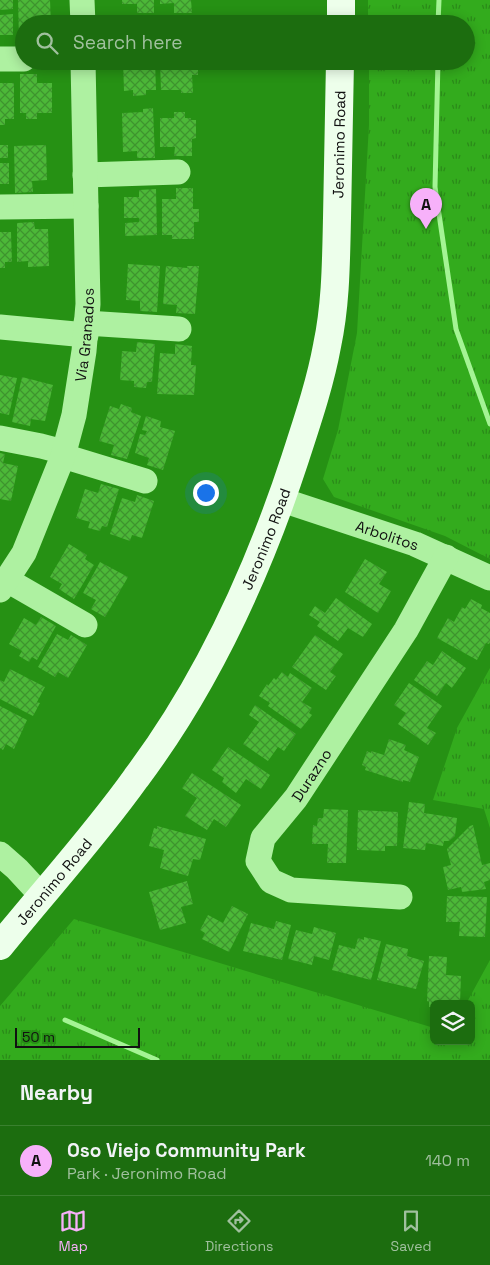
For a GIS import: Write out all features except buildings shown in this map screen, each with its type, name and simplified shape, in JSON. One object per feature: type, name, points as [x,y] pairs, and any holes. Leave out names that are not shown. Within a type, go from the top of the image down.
[{"type":"main road","points":[[341,0],[341,15]]},
{"type":"main road","name":"Jeronimo Road","points":[[0,946],[78,853],[130,786],[170,730],[220,644],[270,532],[313,404],[328,345],[335,284],[340,70]]},
{"type":"street","points":[[82,0],[83,15]]},
{"type":"street","points":[[0,59],[15,59]]},
{"type":"street","name":"Via Granados","points":[[3,585],[24,553],[63,454],[74,415],[86,329],[83,70]]},
{"type":"street","points":[[85,175],[178,172]]},
{"type":"street","points":[[0,207],[86,206]]},
{"type":"street","points":[[0,328],[179,329]]},
{"type":"street","points":[[0,438],[42,446],[146,481]]},
{"type":"street","name":"Arbolitos","points":[[282,500],[415,544],[490,578]]},
{"type":"street","name":"Durazno","points":[[400,897],[291,890],[271,881],[258,861],[264,838],[296,798],[406,630],[446,557]]},
{"type":"street","points":[[3,585],[85,624]]},
{"type":"street","points":[[0,854],[17,868],[41,895]]},
{"type":"street","points":[[0,873],[8,880],[41,895]]},
{"type":"green space","points":[[368,0],[490,0],[490,559],[445,536],[334,497],[323,479],[338,430],[357,333],[369,125],[369,70],[475,70],[475,15],[368,15]]},
{"type":"green space","points":[[490,668],[490,828],[484,809],[433,800],[457,728]]},
{"type":"green space","points":[[74,919],[430,1027],[430,1045],[475,1045],[475,1000],[468,1000],[490,960],[490,1060],[0,1060],[0,1006]]},
{"type":"waterway","points":[[438,15],[439,0]]},
{"type":"waterway","points":[[438,70],[435,187],[456,329],[490,424]]},
{"type":"waterway","points":[[65,1020],[157,1060]]},
{"type":"place","name":"Oso Viejo Community Park","points":[[426,229]]}]
